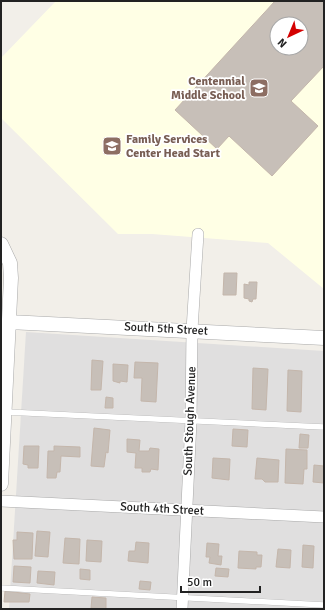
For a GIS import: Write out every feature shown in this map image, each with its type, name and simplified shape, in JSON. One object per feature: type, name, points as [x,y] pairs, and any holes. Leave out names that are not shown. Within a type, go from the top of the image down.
[{"type":"street","name":"South Stough Avenue","points":[[182,609],[191,421],[192,330],[198,234]]},
{"type":"street","points":[[1,244],[10,263],[11,303],[3,377],[6,412],[2,439],[1,484]]},
{"type":"street","name":"South 5th Street","points":[[9,322],[192,330],[324,338]]},
{"type":"street","name":"South 4th Street","points":[[1,501],[324,517]]},
{"type":"lane","points":[[6,412],[324,427]]},
{"type":"lane","points":[[1,588],[324,605]]},
{"type":"shaded area","points":[[56,1],[324,1],[324,289],[268,243],[152,234],[118,234],[1,118],[1,58]]},
{"type":"shaded area","points":[[26,332],[324,351],[324,609],[9,609]]},
{"type":"building","points":[[275,1],[324,1],[324,66],[291,101],[318,126],[272,176],[229,136],[217,149],[175,110]]},
{"type":"building","points":[[224,273],[237,273],[236,295],[223,295]]},
{"type":"building","points":[[249,282],[257,282],[256,299],[253,299],[252,302],[249,301],[249,299],[244,298],[244,284],[249,285]]},
{"type":"building","points":[[92,360],[103,361],[101,390],[91,390]]},
{"type":"building","points":[[135,362],[158,363],[156,402],[141,401],[142,378],[134,378]]},
{"type":"building","points":[[113,364],[128,365],[127,382],[120,381],[120,383],[113,381]]},
{"type":"building","points":[[253,368],[268,369],[266,410],[252,409]]},
{"type":"building","points":[[288,370],[302,371],[301,412],[287,411]]},
{"type":"building","points":[[106,397],[113,398],[113,408],[105,408]]},
{"type":"building","points":[[94,428],[110,430],[108,453],[106,452],[104,467],[91,466]]},
{"type":"building","points":[[233,429],[248,430],[247,447],[232,446]]},
{"type":"building","points":[[300,434],[309,435],[308,448],[299,448]]},
{"type":"building","points":[[127,439],[140,440],[139,451],[149,451],[150,448],[159,449],[158,470],[151,469],[150,472],[142,472],[142,468],[135,468],[136,453],[127,452]]},
{"type":"building","points":[[24,446],[39,446],[38,468],[28,468],[28,465],[23,464]]},
{"type":"building","points":[[54,446],[80,447],[80,457],[61,456],[60,472],[57,472],[56,478],[47,478],[48,451],[54,451]]},
{"type":"building","points":[[286,449],[307,450],[307,469],[304,469],[303,484],[285,483]]},
{"type":"building","points":[[213,458],[230,459],[229,480],[212,478]]},
{"type":"building","points":[[257,458],[279,460],[278,482],[265,482],[262,479],[255,479]]},
{"type":"building","points":[[314,465],[324,466],[324,483],[313,482]]},
{"type":"building","points":[[37,531],[50,532],[48,557],[35,556]]},
{"type":"building","points":[[17,532],[33,533],[32,559],[14,559],[13,540],[17,540]]},
{"type":"building","points":[[65,538],[80,539],[79,564],[63,563]]},
{"type":"building","points":[[87,540],[102,541],[101,562],[86,561]]},
{"type":"building","points":[[136,542],[149,543],[148,563],[128,561],[129,551],[135,551]]},
{"type":"building","points":[[207,543],[219,544],[218,556],[222,556],[221,565],[209,563],[210,557],[206,557]]},
{"type":"building","points":[[303,545],[314,546],[313,568],[302,567]]},
{"type":"building","points":[[278,549],[291,550],[290,568],[276,567]]},
{"type":"building","points":[[239,551],[257,552],[257,555],[262,555],[261,567],[256,567],[256,569],[238,568]]},
{"type":"building","points":[[14,566],[31,567],[30,583],[13,582]]},
{"type":"building","points":[[216,568],[229,569],[228,577],[215,576]]},
{"type":"building","points":[[80,569],[90,570],[90,580],[80,579]]},
{"type":"building","points":[[38,571],[55,572],[54,585],[37,583]]},
{"type":"building","points":[[140,581],[151,582],[150,590],[139,589]]},
{"type":"building","points":[[5,591],[30,594],[29,602],[4,602]]},
{"type":"building","points":[[92,597],[106,598],[106,609],[91,608]]},
{"type":"place","name":"Centennial Middle School","points":[[259,88]]},
{"type":"place","name":"Family Services Center Head Start","points":[[112,146]]}]
